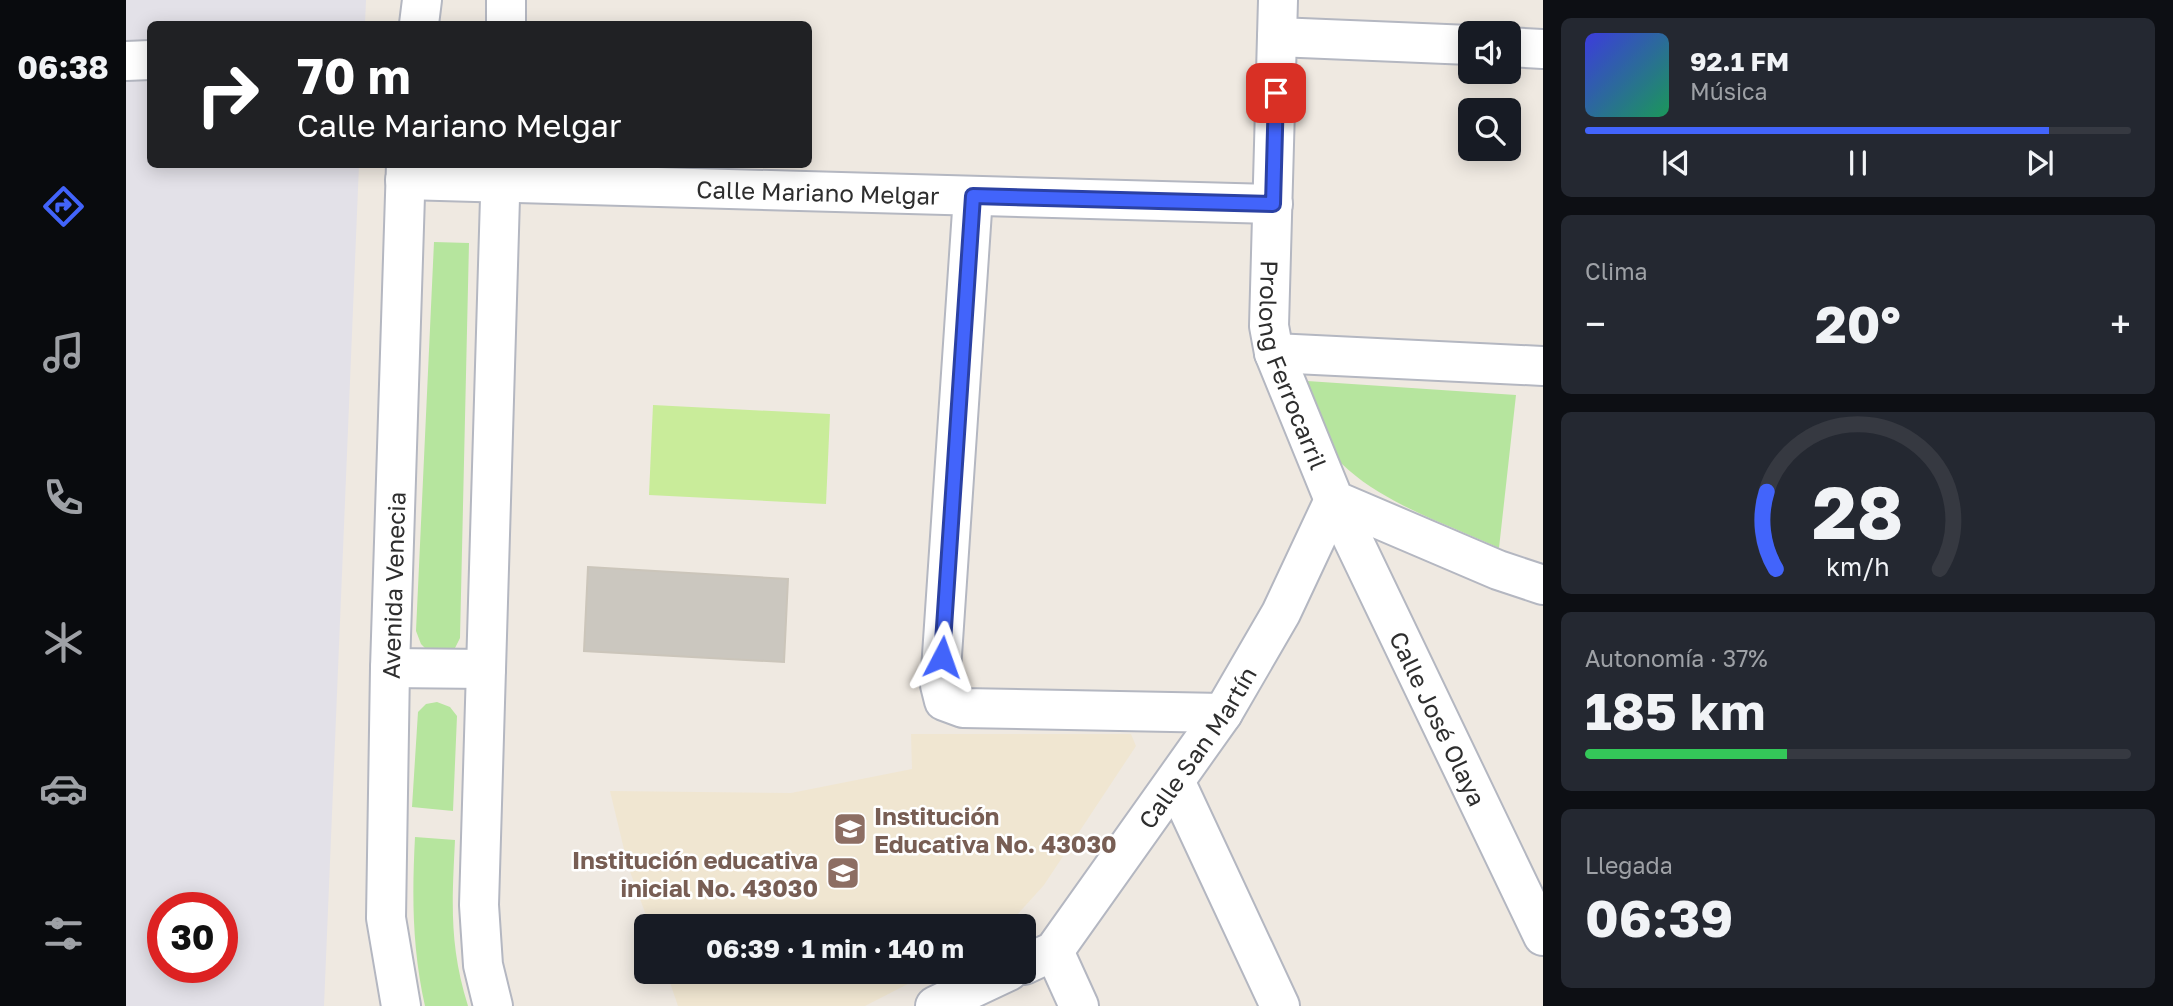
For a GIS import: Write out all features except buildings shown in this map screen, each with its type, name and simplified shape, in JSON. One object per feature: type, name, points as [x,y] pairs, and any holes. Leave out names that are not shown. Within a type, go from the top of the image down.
[{"type":"street","points":[[419,21],[422,0]]},
{"type":"street","points":[[506,0],[506,21]]},
{"type":"street","name":"Prolong Ferrocarril","points":[[1278,0],[1269,326],[1274,353],[1334,500],[1498,570],[1543,585]]},
{"type":"street","points":[[1277,37],[1458,45]]},
{"type":"street","points":[[1521,47],[1543,48]]},
{"type":"street","points":[[126,61],[147,60]]},
{"type":"street","name":"Calle Mariano Melgar","points":[[405,172],[501,173],[973,196],[1273,204]]},
{"type":"street","name":"Avenida Venecia","points":[[401,1006],[386,918],[390,668],[405,172]]},
{"type":"street","points":[[493,1006],[483,965],[479,905],[501,173]]},
{"type":"street","points":[[973,196],[940,685],[944,701],[963,708],[1223,713]]},
{"type":"street","points":[[1274,353],[1543,366]]},
{"type":"street","name":"Calle San Martín","points":[[1039,958],[1176,783],[1223,713],[1280,613],[1334,500]]},
{"type":"street","name":"Calle José Olaya","points":[[1334,500],[1543,936]]},
{"type":"street","points":[[390,668],[486,669]]},
{"type":"street","points":[[1176,783],[1280,1006]]},
{"type":"street","points":[[1039,958],[1079,1006]]},
{"type":"street","points":[[935,1006],[982,984]]},
{"type":"shaded area","points":[[126,0],[366,0],[365,21],[147,21],[147,168],[359,168],[324,1006],[126,1006]]},
{"type":"shaded area","name":"Institución Educativa No. 43030","points":[[911,734],[1131,734],[1136,746],[1044,885],[1018,914],[646,914],[628,866],[610,791],[791,793],[912,769]]},
{"type":"shaded area","points":[[670,984],[908,984],[865,1006],[678,1006]]},
{"type":"green space","points":[[434,242],[469,243],[460,638],[454,650],[430,653],[421,644],[416,631]]},
{"type":"green space","points":[[1307,381],[1516,395],[1499,548],[1389,498],[1362,481],[1340,462],[1322,439],[1311,413]]},
{"type":"green space","points":[[653,405],[830,414],[826,504],[649,495]]},
{"type":"green space","points":[[437,702],[450,707],[457,716],[453,811],[412,807],[418,712],[426,704]]},
{"type":"green space","points":[[415,837],[455,840],[455,943],[468,1006],[425,1006],[414,922]]},
{"type":"place","name":"Institución Educativa No. 43030","points":[[850,829]]},
{"type":"place","name":"Institución educativa inicial No. 43030","points":[[843,873]]},
{"type":"route","points":[[942,657],[973,196],[1273,204],[1276,93]]}]
